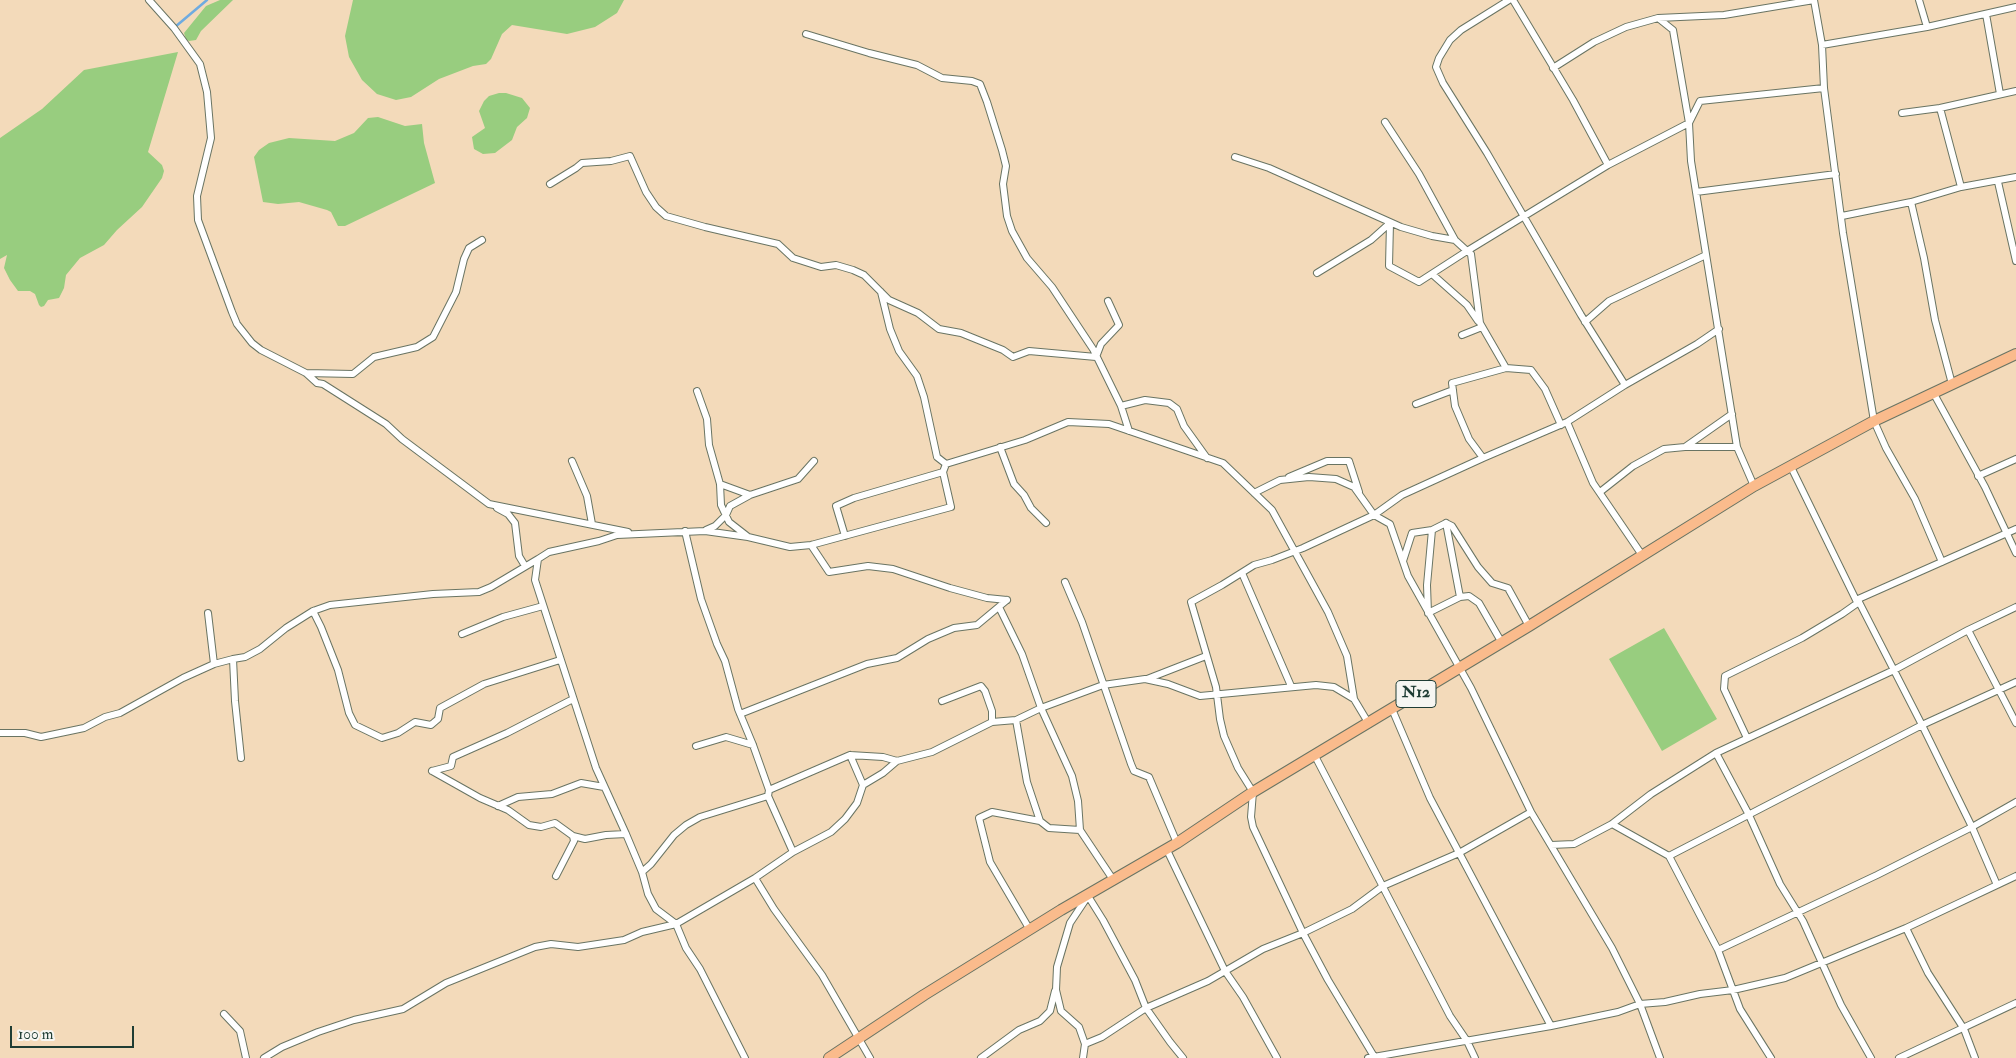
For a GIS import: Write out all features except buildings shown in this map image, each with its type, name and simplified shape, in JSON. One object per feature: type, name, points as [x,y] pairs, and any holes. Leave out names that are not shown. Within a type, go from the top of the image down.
[{"type":"main road","name":"N12","points":[[829,1058],[1030,930],[1177,843],[1253,792],[1368,724],[1458,667],[1502,643],[1754,486],[1791,468],[1874,422],[2016,354]]},
{"type":"street","points":[[149,0],[174,28],[200,64],[207,92],[211,138],[197,196],[198,220],[237,324],[252,343],[306,373],[317,383],[323,384],[386,424],[402,439],[490,504],[508,514],[515,523],[519,556],[525,566]]},
{"type":"street","points":[[1608,165],[1553,68],[1511,0],[1461,30],[1450,40],[1436,66],[1443,83],[1585,322],[1625,385]]},
{"type":"street","points":[[1553,68],[1594,42],[1626,27],[1658,18],[1724,15],[1814,0],[1822,45],[1824,88],[1843,233],[1874,422],[1886,448],[1915,499],[1942,562]]},
{"type":"street","points":[[1919,0],[1927,27]]},
{"type":"street","points":[[1822,45],[1927,27],[2016,7]]},
{"type":"street","points":[[1986,14],[2000,94]]},
{"type":"street","points":[[1658,18],[1673,30],[1689,123],[1691,161],[1737,447],[1754,486]]},
{"type":"street","points":[[806,34],[917,65],[942,78],[972,81],[980,84],[1006,166],[1003,184],[1007,216],[1012,231],[1027,258],[1052,287],[1096,357],[1122,406],[1129,431]]},
{"type":"street","points":[[1390,222],[1390,266],[1419,282],[1608,165],[1689,123],[1700,101],[1824,88]]},
{"type":"street","points":[[1902,113],[1940,108],[2016,91]]},
{"type":"street","points":[[1940,108],[1961,187]]},
{"type":"street","points":[[1385,122],[1419,174],[1454,240],[1471,254],[1481,325]]},
{"type":"street","points":[[550,184],[582,163],[611,161],[630,156],[646,192],[656,208],[666,216],[778,244],[793,258],[821,267],[844,266],[864,275],[897,304],[918,313],[939,329],[961,333],[1003,350],[1013,357],[1029,350],[1096,357]]},
{"type":"street","points":[[1235,157],[1269,168],[1390,222],[1432,236],[1454,240]]},
{"type":"street","points":[[1696,192],[1836,174]]},
{"type":"street","points":[[1842,216],[1911,202],[1961,187],[1998,182],[2016,177]]},
{"type":"street","points":[[1998,182],[2016,260]]},
{"type":"street","points":[[1911,202],[1924,258],[1935,320],[1952,384]]},
{"type":"street","points":[[1317,273],[1371,240],[1390,222]]},
{"type":"street","points":[[306,373],[354,374],[374,357],[417,347],[433,337],[456,292],[464,259],[470,248],[482,240]]},
{"type":"street","points":[[1585,322],[1609,301],[1706,255]]},
{"type":"street","points":[[1432,274],[1467,305],[1506,368]]},
{"type":"street","points":[[881,291],[890,329],[899,351],[917,376],[924,397],[937,457],[946,464]]},
{"type":"street","points":[[1096,357],[1101,344],[1119,325],[1108,301]]},
{"type":"street","points":[[1462,335],[1481,325]]},
{"type":"street","points":[[1719,329],[1564,424],[1402,495],[1374,515],[1294,552],[1254,565],[1190,602],[1218,695],[1220,720],[1224,736],[1238,768],[1253,792],[1251,817],[1253,827],[1303,933],[1328,980],[1372,1057],[1551,1026],[1618,1012],[1640,1004],[1665,1002],[1700,994],[1733,990],[1785,978],[1906,928],[2016,876]]},
{"type":"street","points":[[1483,458],[1469,440],[1455,406],[1452,383],[1506,368],[1531,370],[1545,389],[1593,483],[1642,555]]},
{"type":"street","points":[[697,390],[707,419],[709,444],[720,484],[721,504],[729,522],[748,537]]},
{"type":"street","points":[[1416,404],[1453,390]]},
{"type":"street","points":[[1934,394],[1978,476],[2016,553]]},
{"type":"street","points":[[1122,406],[1145,400],[1169,403],[1178,409],[1184,426],[1207,458]]},
{"type":"street","points":[[1684,446],[1732,414]]},
{"type":"street","points":[[946,464],[1025,440],[1068,422],[1110,424],[1223,463],[1272,510],[1328,612],[1346,656],[1354,699],[1368,724]]},
{"type":"street","points":[[1600,492],[1634,466],[1664,450],[1684,446],[1737,447]]},
{"type":"street","points":[[1000,447],[1014,484],[1024,494],[1031,508],[1046,523]]},
{"type":"street","points":[[1978,476],[2016,459]]},
{"type":"street","points":[[572,461],[587,496],[592,524]]},
{"type":"street","points":[[705,531],[715,526],[726,515],[730,506],[750,495],[798,479],[814,461]]},
{"type":"street","points":[[1254,493],[1280,480],[1328,461],[1348,461],[1361,498]]},
{"type":"street","points":[[0,733],[25,733],[40,737],[84,728],[105,717],[120,713],[183,678],[214,664],[245,657],[260,650],[286,628],[313,611],[330,605],[433,594],[479,592],[491,587],[549,552],[617,535],[705,531],[748,537],[790,546],[811,545],[951,507],[943,472],[946,464]]},
{"type":"street","points":[[1791,468],[1857,601],[1922,725],[1972,827],[1996,885]]},
{"type":"street","points":[[845,536],[836,506],[854,498],[943,472]]},
{"type":"street","points":[[1280,480],[1309,476],[1336,479],[1354,487],[1374,515],[1390,524],[1408,576],[1471,688],[1531,812],[1612,948],[1640,1004],[1660,1058]]},
{"type":"street","points":[[720,484],[750,495]]},
{"type":"street","points":[[490,504],[634,533]]},
{"type":"street","points":[[1403,560],[1412,533],[1432,530],[1446,522]]},
{"type":"street","points":[[1446,522],[1460,597]]},
{"type":"street","points":[[1446,522],[1452,526],[1478,567],[1492,582],[1508,588],[1529,626]]},
{"type":"street","points":[[1747,738],[1724,689],[1725,676],[1802,638],[1842,614],[1857,601],[2016,529]]},
{"type":"street","points":[[1428,613],[1427,585],[1432,530]]},
{"type":"street","points":[[685,531],[701,599],[725,661],[740,714],[753,745],[768,793],[794,852]]},
{"type":"street","points":[[740,714],[867,664],[897,658],[928,639],[954,628],[977,625],[1007,600],[987,598],[950,588],[893,569],[868,566],[829,572],[811,545]]},
{"type":"street","points":[[538,559],[535,580],[604,788],[642,872],[648,894],[656,909],[676,924],[686,948],[700,969],[745,1058]]},
{"type":"street","points":[[1242,573],[1291,686]]},
{"type":"street","points":[[1065,582],[1082,622],[1134,771],[1149,777],[1177,843]]},
{"type":"street","points":[[1428,613],[1460,597],[1468,596],[1479,603],[1502,643]]},
{"type":"street","points":[[462,634],[543,606]]},
{"type":"street","points":[[999,607],[1022,654],[1041,708],[1072,776],[1078,801],[1080,830],[1114,881]]},
{"type":"street","points":[[1551,845],[1574,844],[1612,824],[1651,794],[1716,753],[1894,670],[1968,630],[2016,607]]},
{"type":"street","points":[[313,611],[322,627],[338,670],[349,713],[355,725],[382,738],[398,733],[415,722],[431,725],[438,719],[440,708],[484,684],[560,660]]},
{"type":"street","points":[[208,613],[214,664]]},
{"type":"street","points":[[1968,630],[2016,723]]},
{"type":"street","points":[[264,1058],[282,1048],[327,1029],[354,1020],[403,1009],[446,983],[535,947],[551,944],[578,946],[624,940],[657,928],[676,924],[755,878],[794,852],[831,832],[845,819],[857,803],[863,785],[884,773],[897,761],[932,752],[992,722],[1016,720],[1041,708],[1103,685],[1145,679],[1206,656]]},
{"type":"street","points":[[233,659],[241,758]]},
{"type":"street","points":[[1145,679],[1168,684],[1200,696],[1316,685],[1334,687],[1354,699]]},
{"type":"street","points":[[1669,856],[1748,813],[1815,782],[1922,725],[2016,682]]},
{"type":"street","points":[[942,701],[982,686],[992,711],[992,722]]},
{"type":"street","points":[[573,699],[507,733],[453,757],[451,766],[432,771],[480,798],[508,810],[529,825],[542,827],[555,823],[573,836],[585,839],[626,834]]},
{"type":"street","points":[[1392,709],[1430,798],[1551,1026]]},
{"type":"street","points":[[1016,720],[1027,782],[1040,821],[1048,828],[1080,830]]},
{"type":"street","points":[[696,746],[726,737],[753,745]]},
{"type":"street","points":[[1716,753],[1748,813],[1780,884],[1802,921],[1841,1005],[1871,1058]]},
{"type":"street","points":[[642,872],[652,864],[674,835],[700,817],[768,793],[850,755],[883,757],[897,761]]},
{"type":"street","points":[[850,755],[863,785]]},
{"type":"street","points":[[1314,756],[1384,886],[1450,1016],[1467,1041],[1475,1058]]},
{"type":"street","points":[[498,806],[518,797],[552,794],[581,783],[604,788]]},
{"type":"street","points":[[1718,950],[1877,875],[1972,827],[2016,802]]},
{"type":"street","points":[[1030,930],[990,862],[980,818],[992,812],[1040,821]]},
{"type":"street","points":[[1085,1044],[1102,1037],[1146,1008],[1208,981],[1263,949],[1303,933],[1352,908],[1384,886],[1459,853],[1531,812]]},
{"type":"street","points":[[1612,824],[1669,856],[1718,950],[1740,1009],[1771,1058]]},
{"type":"street","points":[[556,876],[574,841],[573,836]]},
{"type":"street","points":[[1166,848],[1225,971],[1243,997],[1277,1058]]},
{"type":"street","points":[[755,878],[774,909],[822,975],[870,1058]]},
{"type":"street","points":[[1083,1058],[1085,1044],[1079,1026],[1061,1011],[1056,990],[1056,967],[1070,923],[1088,896],[1104,920],[1135,980],[1146,1008],[1184,1058]]},
{"type":"street","points":[[1906,928],[1928,973],[1964,1029],[1975,1058]]},
{"type":"street","points":[[981,1058],[1019,1030],[1040,1021],[1050,1011],[1056,990]]},
{"type":"street","points":[[1899,1058],[2016,1003]]},
{"type":"street","points":[[224,1014],[240,1031],[246,1058]]},
{"type":"green space","points":[[220,0],[233,0],[201,31],[196,40],[189,41],[186,39],[184,33],[206,6]]},
{"type":"green space","points":[[353,0],[624,0],[617,13],[595,27],[567,34],[512,25],[502,34],[491,59],[486,64],[473,66],[439,79],[411,97],[396,100],[377,94],[362,80],[349,57],[345,36]]},
{"type":"green space","points":[[178,52],[148,152],[162,165],[164,171],[162,178],[142,207],[104,245],[80,258],[66,275],[64,288],[59,298],[48,300],[41,307],[35,294],[30,291],[18,291],[10,280],[4,268],[7,255],[0,259],[0,138],[42,109],[84,70]]},
{"type":"green space","points":[[499,93],[522,98],[530,108],[527,118],[517,127],[512,140],[495,153],[483,154],[474,149],[472,137],[485,128],[479,111],[484,101],[489,96]]},
{"type":"green space","points":[[378,117],[405,126],[422,124],[424,143],[435,183],[345,226],[338,226],[331,212],[327,210],[299,202],[278,204],[263,202],[254,157],[259,150],[269,143],[289,138],[335,141],[354,133],[368,118]]},
{"type":"green space","points":[[1664,628],[1717,719],[1662,751],[1609,659]]},
{"type":"waterway","points":[[175,27],[207,0]]}]
